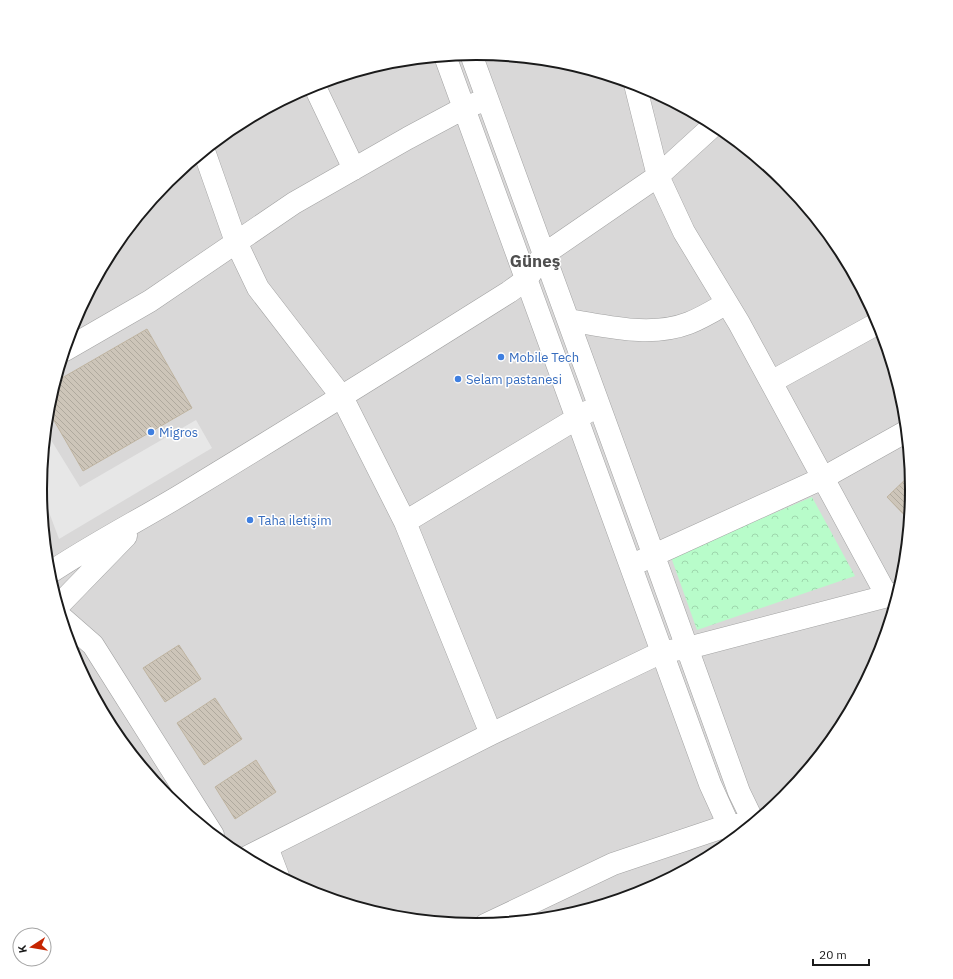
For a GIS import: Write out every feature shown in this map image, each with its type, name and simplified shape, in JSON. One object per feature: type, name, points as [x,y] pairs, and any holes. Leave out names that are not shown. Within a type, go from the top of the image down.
[{"type":"street","points":[[473,60],[543,255],[688,648],[739,792],[751,819]]},
{"type":"street","points":[[447,61],[710,784],[732,832],[613,864],[499,918]]},
{"type":"street","points":[[317,91],[354,169]]},
{"type":"street","points":[[637,91],[658,176],[684,232],[727,303],[823,478],[893,594]]},
{"type":"street","points":[[72,346],[150,301],[294,203],[464,108],[487,100]]},
{"type":"street","points":[[55,570],[145,517],[342,397],[527,279],[543,255],[658,176],[710,129]]},
{"type":"street","points":[[206,156],[236,242],[258,288],[342,397],[405,522],[490,734]]},
{"type":"street","points":[[568,320],[638,331],[660,330],[689,323],[727,303]]},
{"type":"street","points":[[771,382],[873,326]]},
{"type":"street","points":[[405,522],[599,405]]},
{"type":"street","points":[[630,565],[654,556],[823,478],[902,434]]},
{"type":"street","points":[[62,602],[145,517]]},
{"type":"street","points":[[251,855],[490,734],[662,652],[688,648],[892,595]]},
{"type":"street","points":[[68,623],[92,644],[204,821]]},
{"type":"street","points":[[267,847],[275,868]]},
{"type":"shaded area","points":[[448,61],[505,61],[533,64],[560,68],[615,83],[666,104],[691,118],[715,132],[760,167],[799,206],[817,228],[834,251],[862,300],[883,351],[891,378],[898,406],[905,461],[906,490],[902,546],[898,573],[883,628],[862,679],[848,704],[834,728],[799,773],[760,812],[738,830],[715,847],[666,875],[615,896],[588,904],[560,911],[505,918],[476,919],[420,915],[393,911],[338,896],[287,875],[262,861],[238,847],[193,812],[154,773],[136,751],[119,728],[91,679],[70,628],[62,601],[55,573],[48,518],[48,461],[51,433],[55,406],[70,351],[91,300],[105,275],[119,251],[154,206],[193,167],[215,149],[238,132],[287,104],[338,83],[365,75],[393,68]]},
{"type":"shaded area","points":[[196,420],[212,448],[59,539],[48,509],[48,461],[50,439],[80,487]]},
{"type":"green space","points":[[812,497],[855,576],[697,630],[671,557]]},
{"type":"building","points":[[147,329],[192,408],[83,471],[53,419],[62,378]]},
{"type":"building","points":[[906,479],[905,516],[887,497]]},
{"type":"building","points":[[179,645],[201,679],[165,702],[143,668]]},
{"type":"building","points":[[215,698],[242,739],[204,765],[177,723]]},
{"type":"building","points":[[256,760],[276,792],[235,819],[215,787]]},
{"type":"place","name":"Mobile Tech","points":[[501,357]]},
{"type":"place","name":"Selam pastanesi","points":[[458,379]]},
{"type":"place","name":"Migros","points":[[151,432]]},
{"type":"place","name":"Taha iletişim","points":[[250,520]]},
{"type":"district","name":"Güneş","points":[[535,261]]}]
